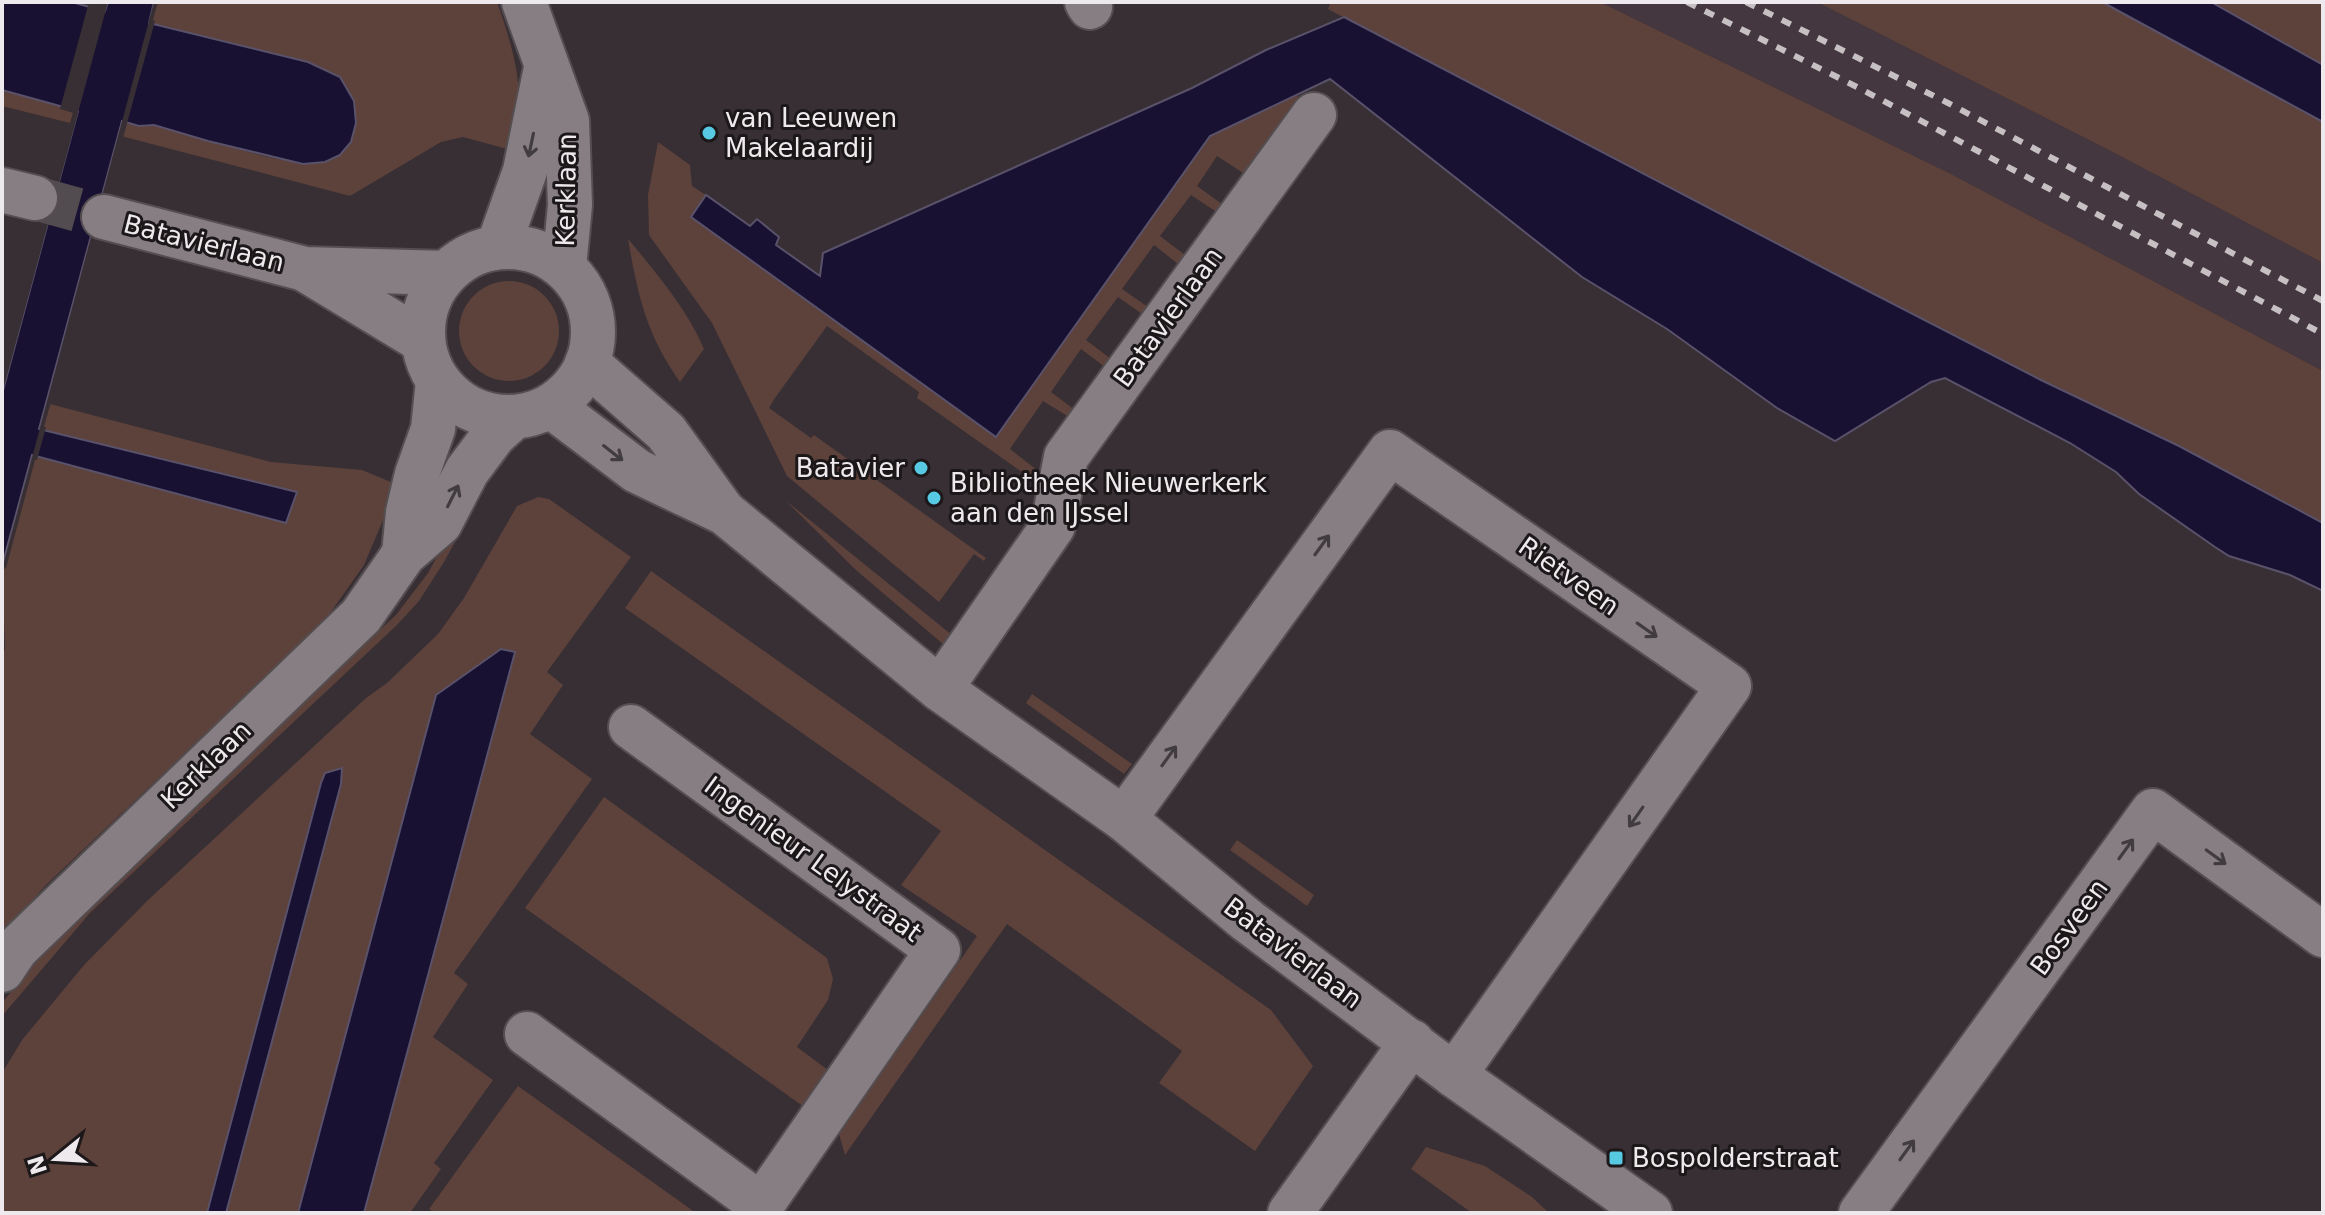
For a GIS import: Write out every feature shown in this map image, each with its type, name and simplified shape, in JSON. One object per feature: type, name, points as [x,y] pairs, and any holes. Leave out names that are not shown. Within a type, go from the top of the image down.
[{"type":"street","name":"Kerklaan","points":[[524,2],[567,121],[570,193],[564,267]]},
{"type":"street","name":"Kerklaan","points":[[498,247],[519,191],[546,68]]},
{"type":"street","name":"Batavierlaan","points":[[940,689],[1053,526],[1066,457],[1314,115]]},
{"type":"street","name":"Batavierlaan","points":[[104,217],[305,269],[446,273]]},
{"type":"street","points":[[498,247],[527,248],[564,267],[581,288],[591,312],[594,338],[579,380],[533,411],[480,412],[456,399],[431,361],[427,305],[446,273],[470,255],[498,247]]},
{"type":"street","name":"Batavierlaan","points":[[305,269],[431,361]]},
{"type":"street","name":"Kerklaan","points":[[404,554],[408,512],[433,429],[431,361]]},
{"type":"street","name":"Batavierlaan","points":[[587,363],[666,432],[725,513]]},
{"type":"street","name":"Kerklaan","points":[[2,970],[16,949],[361,616],[404,554],[440,523],[467,471],[494,435],[533,411]]},
{"type":"street","name":"Batavierlaan","points":[[533,411],[637,471],[725,513],[940,689],[1124,819],[1248,921],[1454,1075],[1650,1213]]},
{"type":"street","name":"Rietveen","points":[[1124,819],[1390,452],[1729,686],[1454,1075]]},
{"type":"street","name":"Ingenieur Lelystraat","points":[[527,1034],[759,1209],[938,950],[631,727]]},
{"type":"street","name":"Bosveen","points":[[1861,1213],[2153,811],[2323,935]]},
{"type":"street","points":[[1290,1213],[1412,1042]]},
{"type":"shaded area","points":[[2,2],[71,2],[105,11],[108,2],[154,2],[149,23],[308,62],[340,77],[354,101],[356,123],[351,142],[340,155],[325,162],[303,164],[154,125],[139,126],[122,121],[39,429],[297,492],[286,523],[32,455],[2,566],[2,394],[78,111],[2,90]]},
{"type":"shaded area","points":[[157,2],[497,2],[517,76],[520,112],[518,152],[463,137],[441,142],[350,196],[121,136],[125,121],[151,124],[277,159],[303,162],[324,161],[340,155],[349,145],[354,132],[356,123],[308,62],[151,24]]},
{"type":"shaded area","points":[[1331,2],[1600,2],[1953,175],[2323,371],[2323,523],[2179,446],[2041,380],[1443,71],[1328,9]]},
{"type":"shaded area","points":[[1600,2],[1817,2],[2107,149],[2323,263],[2323,371],[1953,175]]},
{"type":"shaded area","points":[[1817,2],[2102,2],[2323,122],[2323,263],[2107,149]]},
{"type":"shaded area","points":[[2102,2],[2211,2],[2323,65],[2323,122]]},
{"type":"shaded area","points":[[2211,2],[2323,2],[2323,65]]},
{"type":"shaded area","points":[[1344,17],[1839,276],[2041,380],[2179,446],[2323,523],[2323,591],[2290,575],[2229,556],[2139,494],[2116,472],[2070,443],[1945,378],[1931,382],[1835,441],[1777,408],[1667,329],[1582,277],[1330,79],[1210,136],[996,437],[691,217],[706,195],[750,226],[757,219],[779,237],[776,245],[820,276],[823,253]]},
{"type":"shaded area","points":[[2,90],[74,109],[70,123],[2,106]]},
{"type":"shaded area","points":[[1297,94],[1302,110],[1279,123],[1243,173],[1217,156],[1197,186],[1222,204],[1215,211],[1191,195],[1160,236],[1185,255],[1178,264],[1154,245],[1122,289],[1148,307],[1142,314],[1118,297],[1086,340],[1111,359],[1105,367],[1081,349],[1051,392],[1075,410],[1069,417],[1043,401],[1010,449],[1037,470],[1039,484],[917,398],[919,392],[827,326],[775,398],[769,408],[811,438],[814,435],[986,558],[984,561],[974,554],[939,602],[787,476],[712,323],[649,235],[648,195],[658,142],[690,165],[692,186],[706,195],[691,217],[996,436],[1210,136]]},
{"type":"shaded area","points":[[628,239],[680,305],[704,349],[680,382],[651,331]]},
{"type":"shaded area","points":[[509,281],[537,289],[551,303],[559,331],[551,359],[537,373],[509,381],[481,373],[467,359],[459,331],[467,303],[481,289]]},
{"type":"shaded area","points":[[50,404],[271,462],[362,470],[398,485],[364,565],[326,619],[45,886],[2,935],[2,654],[5,649],[2,566],[32,454],[286,522],[297,493],[42,430]]},
{"type":"shaded area","points":[[538,497],[549,499],[631,557],[547,672],[563,685],[530,734],[592,779],[454,973],[468,984],[433,1037],[493,1080],[434,1163],[441,1169],[410,1213],[364,1213],[514,652],[436,695],[298,1213],[226,1213],[341,785],[341,769],[321,783],[207,1213],[2,1213],[2,1073],[22,1040],[84,965],[148,900],[438,634],[464,598],[517,506]]},
{"type":"shaded area","points":[[785,500],[952,635],[943,644],[857,571]]},
{"type":"shaded area","points":[[461,513],[469,517],[419,601],[90,913],[2,1016],[2,1003],[42,953],[191,806],[396,615],[428,573]]},
{"type":"shaded area","points":[[651,571],[1271,1010],[1313,1066],[1255,1151],[1159,1083],[1182,1051],[1007,924],[845,1155],[839,1134],[977,936],[901,885],[941,831],[625,608]]},
{"type":"shaded area","points":[[501,649],[515,652],[364,1213],[298,1213],[436,695]]},
{"type":"shaded area","points":[[1032,694],[1132,764],[1124,774],[1026,703]]},
{"type":"shaded area","points":[[342,768],[341,784],[226,1213],[207,1213],[321,783],[325,773]]},
{"type":"shaded area","points":[[604,797],[827,958],[833,979],[828,1000],[797,1047],[836,1076],[811,1112],[525,908]]},
{"type":"shaded area","points":[[1237,840],[1314,895],[1307,906],[1230,850]]},
{"type":"shaded area","points":[[518,1086],[696,1213],[434,1213],[429,1209]]},
{"type":"shaded area","points":[[1426,1147],[1485,1166],[1532,1197],[1549,1213],[1472,1213],[1411,1169]]},
{"type":"pier","points":[[89,2],[102,6],[103,2],[108,2],[2,394],[2,379],[74,113],[60,109]]},
{"type":"pier","points":[[154,2],[158,2],[155,21],[37,460],[6,568],[2,570]]},
{"type":"tunnel","points":[[35,198],[104,217]]},
{"type":"railway","points":[[1687,2],[1859,88],[2323,334]]},
{"type":"railway","points":[[1746,2],[1948,103],[2323,301]]},
{"type":"place","name":"van Leeuwen Makelaardij","points":[[709,133]]},
{"type":"place","name":"Batavier","points":[[921,468]]},
{"type":"place","name":"Bibliotheek Nieuwerkerk aan den IJssel","points":[[934,498]]},
{"type":"place","name":"Bospolderstraat","points":[[1616,1158]]}]
